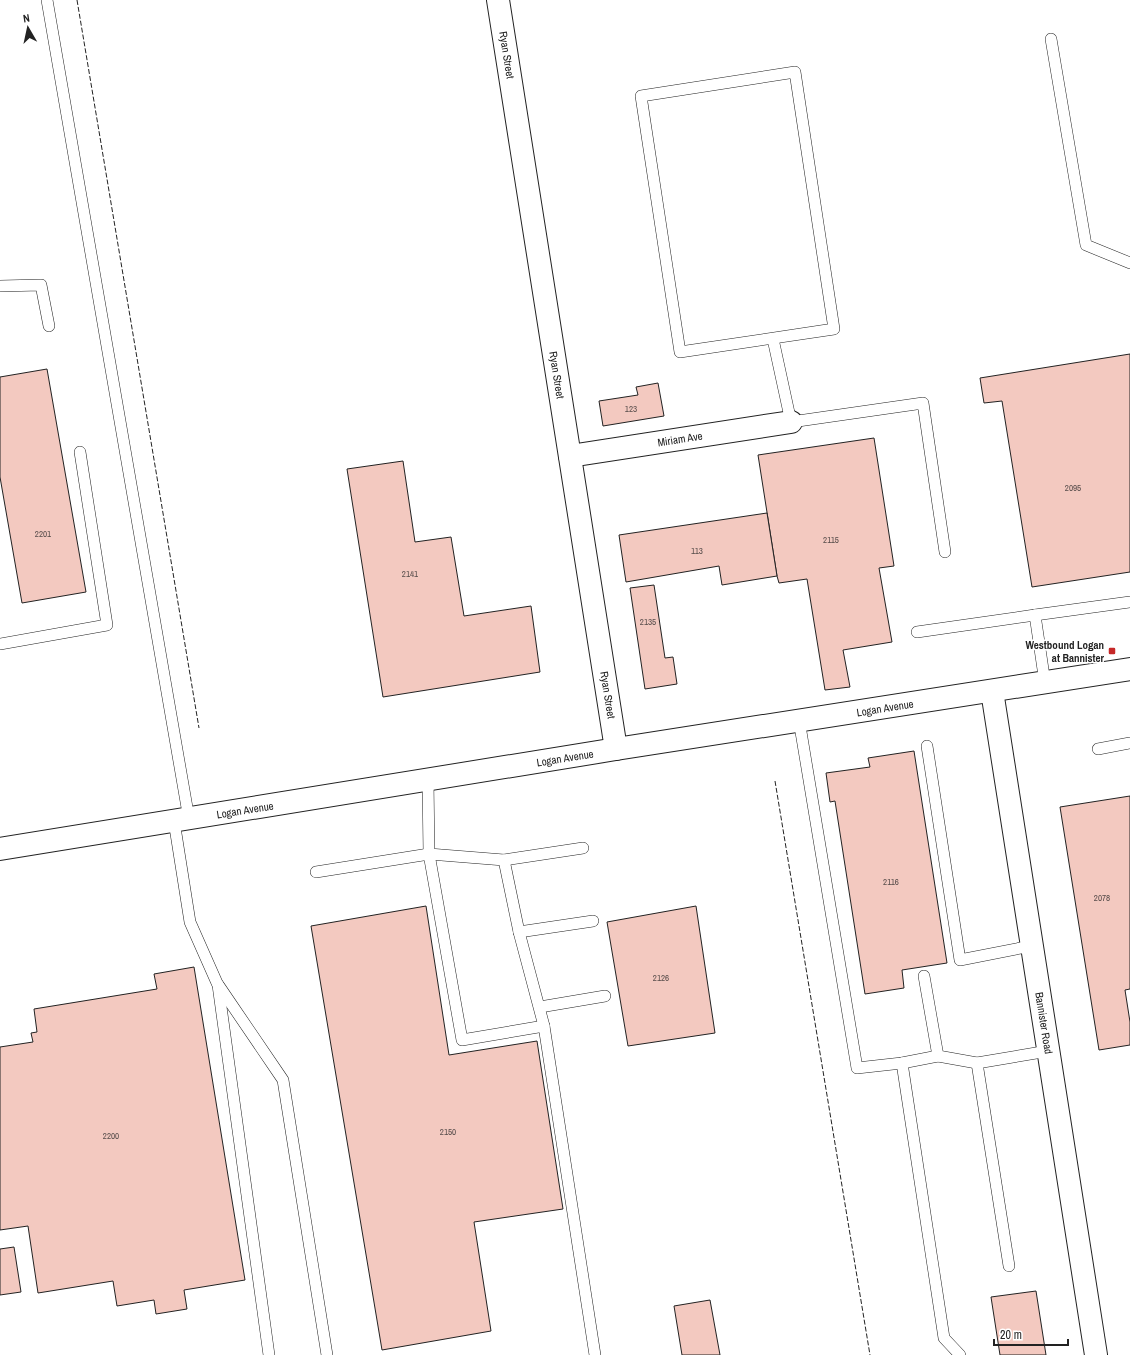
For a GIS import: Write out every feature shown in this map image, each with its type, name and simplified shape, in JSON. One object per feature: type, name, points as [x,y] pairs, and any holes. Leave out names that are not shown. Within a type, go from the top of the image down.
[{"type":"street","name":"Ryan Street","points":[[498,0],[616,749]]},
{"type":"street","name":"Miriam Ave","points":[[570,456],[791,422]]},
{"type":"street","name":"Logan Avenue","points":[[0,849],[799,720],[1130,670]]},
{"type":"street","name":"Bannister Road","points":[[992,691],[1096,1355]]},
{"type":"lane","points":[[47,0],[182,820],[190,922],[217,983],[283,1080],[327,1355]]},
{"type":"lane","points":[[1051,39],[1086,245],[1130,263]]},
{"type":"lane","points":[[795,72],[834,329],[773,339],[680,352],[641,96],[795,72]]},
{"type":"lane","points":[[0,286],[40,285],[49,326]]},
{"type":"lane","points":[[773,339],[791,422],[923,403],[945,552]]},
{"type":"lane","points":[[0,644],[107,625],[80,452]]},
{"type":"lane","points":[[917,632],[1130,602]]},
{"type":"lane","points":[[1035,615],[1045,682]]},
{"type":"lane","points":[[799,720],[857,1068],[902,1063],[938,1056],[977,1063],[1048,1051]]},
{"type":"lane","points":[[1098,749],[1130,743]]},
{"type":"lane","points":[[927,746],[960,960],[1031,946]]},
{"type":"lane","points":[[428,780],[429,854],[462,1040],[544,1026]]},
{"type":"lane","points":[[316,872],[429,854],[504,860],[583,848]]},
{"type":"lane","points":[[504,860],[519,932],[544,1026],[595,1355]]},
{"type":"lane","points":[[519,932],[593,921]]},
{"type":"lane","points":[[924,976],[938,1056]]},
{"type":"lane","points":[[217,983],[269,1355]]},
{"type":"lane","points":[[540,1007],[605,996]]},
{"type":"lane","points":[[902,1063],[944,1338],[960,1355]]},
{"type":"lane","points":[[977,1063],[1009,1266]]},
{"type":"building","points":[[1130,354],[1130,572],[1032,587],[1002,401],[984,403],[980,378]]},
{"type":"building","points":[[47,369],[86,592],[22,603],[0,477],[0,377]]},
{"type":"building","points":[[658,383],[664,416],[603,426],[599,401],[638,395],[636,387]]},
{"type":"building","points":[[874,438],[894,566],[879,568],[892,642],[843,650],[850,687],[825,690],[807,579],[779,583],[777,576],[758,455]]},
{"type":"building","points":[[403,461],[415,542],[451,537],[464,616],[531,606],[540,672],[383,697],[347,469]]},
{"type":"building","points":[[767,513],[777,576],[722,585],[719,566],[626,582],[619,535]]},
{"type":"building","points":[[654,585],[665,658],[673,657],[677,684],[645,689],[630,588]]},
{"type":"building","points":[[914,751],[947,963],[902,970],[904,988],[865,994],[835,801],[830,802],[826,773],[870,767],[868,758]]},
{"type":"building","points":[[1130,796],[1130,989],[1125,990],[1130,1022],[1130,1045],[1099,1050],[1060,807]]},
{"type":"building","points":[[426,906],[449,1055],[537,1041],[563,1209],[474,1222],[491,1331],[382,1350],[311,926]]},
{"type":"building","points":[[696,906],[715,1033],[628,1046],[607,922]]},
{"type":"building","points":[[194,967],[245,1280],[184,1290],[187,1309],[156,1314],[154,1300],[117,1306],[113,1281],[38,1293],[28,1226],[0,1230],[0,1047],[33,1042],[31,1033],[37,1032],[34,1009],[157,989],[154,974]]},
{"type":"building","points":[[14,1247],[21,1292],[0,1295],[0,1249]]},
{"type":"building","points":[[1036,1291],[1046,1355],[1000,1355],[991,1297]]},
{"type":"building","points":[[710,1300],[720,1355],[682,1355],[674,1306]]},
{"type":"fence","points":[[77,0],[199,728]]},
{"type":"fence","points":[[775,781],[870,1355]]},
{"type":"place","name":"Westbound Logan at Bannister","points":[[1112,651]]}]
